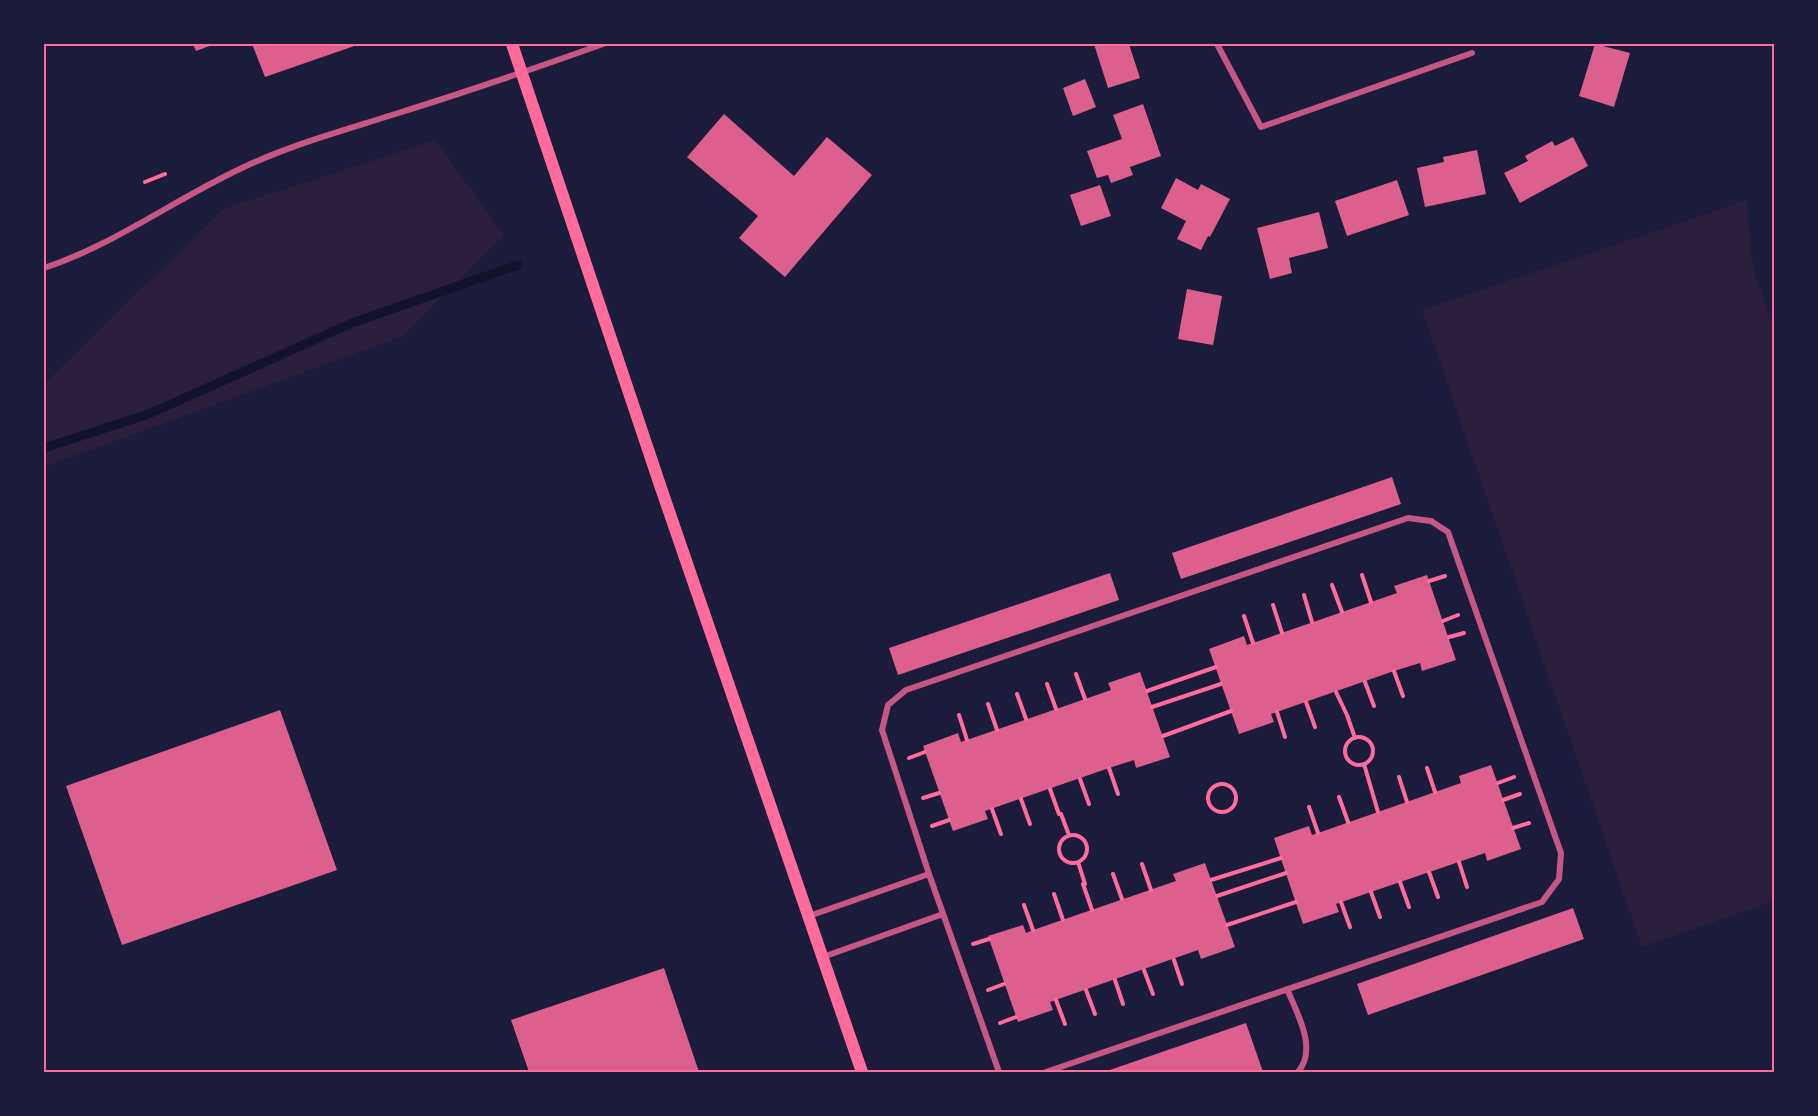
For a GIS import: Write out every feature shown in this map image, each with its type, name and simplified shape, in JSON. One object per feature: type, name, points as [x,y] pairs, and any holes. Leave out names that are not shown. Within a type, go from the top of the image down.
[{"type":"main road","points":[[512,44],[657,477],[861,1072]]},
{"type":"street","points":[[44,268],[108,241],[243,167],[311,141],[603,44]]},
{"type":"street","points":[[1217,44],[1261,127],[1472,53]]},
{"type":"street","points":[[999,1072],[929,874],[882,730],[888,705],[906,690],[1408,518],[1431,521],[1448,532],[1561,853],[1560,879],[1542,902],[1046,1072]]},
{"type":"street","points":[[808,916],[929,874]]},
{"type":"street","points":[[822,957],[943,914]]},
{"type":"street","points":[[1287,989],[1303,1028],[1306,1049],[1301,1070],[1298,1072]]},
{"type":"path","points":[[145,182],[165,174]]},
{"type":"path","points":[[1362,575],[1371,602]]},
{"type":"path","points":[[1429,581],[1445,576]]},
{"type":"path","points":[[1332,585],[1342,612]]},
{"type":"path","points":[[1304,595],[1312,622]]},
{"type":"path","points":[[1273,605],[1282,633]]},
{"type":"path","points":[[1443,621],[1458,615]]},
{"type":"path","points":[[1244,616],[1253,643]]},
{"type":"path","points":[[1449,638],[1464,633]]},
{"type":"path","points":[[1147,691],[1216,667]]},
{"type":"path","points":[[1394,671],[1403,696]]},
{"type":"path","points":[[1076,674],[1085,699]]},
{"type":"path","points":[[1365,682],[1374,706]]},
{"type":"path","points":[[1047,684],[1056,709]]},
{"type":"path","points":[[1152,706],[1221,684]]},
{"type":"path","points":[[1336,692],[1355,738]]},
{"type":"path","points":[[1017,694],[1026,719]]},
{"type":"path","points":[[1306,702],[1315,727]]},
{"type":"path","points":[[988,704],[997,730]]},
{"type":"path","points":[[1163,736],[1231,711]]},
{"type":"path","points":[[1277,712],[1285,737]]},
{"type":"path","points":[[959,715],[967,740]]},
{"type":"path","points":[[1355,738],[1368,740],[1373,749],[1371,758],[1364,764],[1351,763],[1346,755],[1348,742],[1355,738]]},
{"type":"path","points":[[909,758],[925,752]]},
{"type":"path","points":[[1364,764],[1378,812]]},
{"type":"path","points":[[1109,768],[1118,794]]},
{"type":"path","points":[[1427,768],[1436,792]]},
{"type":"path","points":[[1398,777],[1407,802]]},
{"type":"path","points":[[1498,783],[1514,777]]},
{"type":"path","points":[[1080,779],[1089,804]]},
{"type":"path","points":[[1223,784],[1231,788],[1236,800],[1231,808],[1223,812],[1211,807],[1209,794],[1214,787],[1223,784]]},
{"type":"path","points":[[1050,789],[1069,836]]},
{"type":"path","points":[[923,799],[939,793]]},
{"type":"path","points":[[1503,800],[1520,794]]},
{"type":"path","points":[[1339,797],[1348,822]]},
{"type":"path","points":[[1021,799],[1030,824]]},
{"type":"path","points":[[1309,807],[1318,833]]},
{"type":"path","points":[[992,809],[1001,834]]},
{"type":"path","points":[[933,826],[949,820]]},
{"type":"path","points":[[1514,828],[1529,823]]},
{"type":"path","points":[[1069,836],[1082,838],[1087,845],[1085,857],[1078,862],[1068,862],[1060,850],[1062,842],[1069,836]]},
{"type":"path","points":[[1211,880],[1281,858]]},
{"type":"path","points":[[1078,862],[1092,910]]},
{"type":"path","points":[[1459,862],[1467,887]]},
{"type":"path","points":[[1142,864],[1150,890]]},
{"type":"path","points":[[1429,872],[1438,897]]},
{"type":"path","points":[[1217,896],[1286,873]]},
{"type":"path","points":[[1113,874],[1122,899]]},
{"type":"path","points":[[1400,882],[1409,907]]},
{"type":"path","points":[[1371,892],[1380,917]]},
{"type":"path","points":[[1054,894],[1063,920]]},
{"type":"path","points":[[1227,925],[1296,902]]},
{"type":"path","points":[[1341,902],[1350,927]]},
{"type":"path","points":[[1024,904],[1033,930]]},
{"type":"path","points":[[973,944],[989,939]]},
{"type":"path","points":[[1174,960],[1182,984]]},
{"type":"path","points":[[1144,970],[1153,994]]},
{"type":"path","points":[[1115,980],[1123,1004]]},
{"type":"path","points":[[988,990],[1004,984]]},
{"type":"path","points":[[1086,990],[1095,1014]]},
{"type":"path","points":[[1056,1000],[1065,1024]]},
{"type":"path","points":[[1000,1023],[1016,1017]]},
{"type":"shaded area","points":[[435,140],[504,235],[401,337],[44,467],[44,384],[223,209]]},
{"type":"shaded area","points":[[1747,200],[1753,269],[1774,330],[1774,901],[1642,947],[1422,310]]},
{"type":"building","points":[[193,44],[215,44],[196,51]]},
{"type":"building","points":[[252,44],[360,44],[265,77]]},
{"type":"building","points":[[1094,44],[1129,44],[1140,78],[1108,88]]},
{"type":"building","points":[[1595,44],[1630,53],[1614,107],[1579,96]]},
{"type":"building","points":[[1085,79],[1096,107],[1073,116],[1063,88]]},
{"type":"building","points":[[1143,104],[1161,156],[1130,167],[1133,175],[1111,183],[1108,175],[1097,178],[1087,151],[1122,139],[1113,115]]},
{"type":"building","points":[[724,114],[794,176],[827,137],[872,175],[785,277],[739,238],[758,216],[687,157]]},
{"type":"building","points":[[1573,137],[1588,166],[1520,203],[1504,173],[1528,161],[1525,156],[1552,141],[1555,146]]},
{"type":"building","points":[[1477,150],[1486,194],[1425,207],[1417,168],[1444,162],[1443,157]]},
{"type":"building","points":[[1176,178],[1198,190],[1201,184],[1230,199],[1201,250],[1177,239],[1186,221],[1161,208]]},
{"type":"building","points":[[1397,180],[1409,215],[1347,236],[1335,201]]},
{"type":"building","points":[[1100,185],[1111,216],[1081,226],[1070,195]]},
{"type":"building","points":[[1319,212],[1328,248],[1289,258],[1292,273],[1270,279],[1257,228]]},
{"type":"building","points":[[1187,289],[1222,296],[1213,345],[1178,339]]},
{"type":"building","points":[[1392,477],[1401,504],[1181,579],[1172,553]]},
{"type":"building","points":[[1110,573],[1119,600],[898,675],[889,648]]},
{"type":"building","points":[[1427,575],[1456,660],[1422,671],[1420,663],[1394,671],[1271,714],[1274,722],[1239,734],[1209,649],[1244,636],[1247,645],[1253,643],[1397,593],[1394,586]]},
{"type":"building","points":[[1140,672],[1170,757],[1136,768],[1134,760],[1109,768],[985,811],[988,819],[953,831],[923,746],[958,733],[961,742],[967,740],[1111,690],[1108,683]]},
{"type":"building","points":[[280,710],[337,870],[122,945],[66,786]]},
{"type":"building","points":[[1491,765],[1521,849],[1487,861],[1485,853],[1336,904],[1339,912],[1303,924],[1274,838],[1309,826],[1312,835],[1318,833],[1461,783],[1459,776]]},
{"type":"building","points":[[1205,863],[1235,947],[1201,959],[1198,950],[1050,1002],[1053,1010],[1018,1022],[988,936],[1023,925],[1026,933],[1176,881],[1173,874]]},
{"type":"building","points":[[1573,908],[1584,939],[1368,1015],[1357,984]]},
{"type":"building","points":[[664,968],[699,1072],[529,1072],[511,1020]]},
{"type":"building","points":[[1246,1023],[1263,1072],[1104,1072]]},
{"type":"waterway","points":[[44,448],[149,414],[352,323],[518,265]]}]
